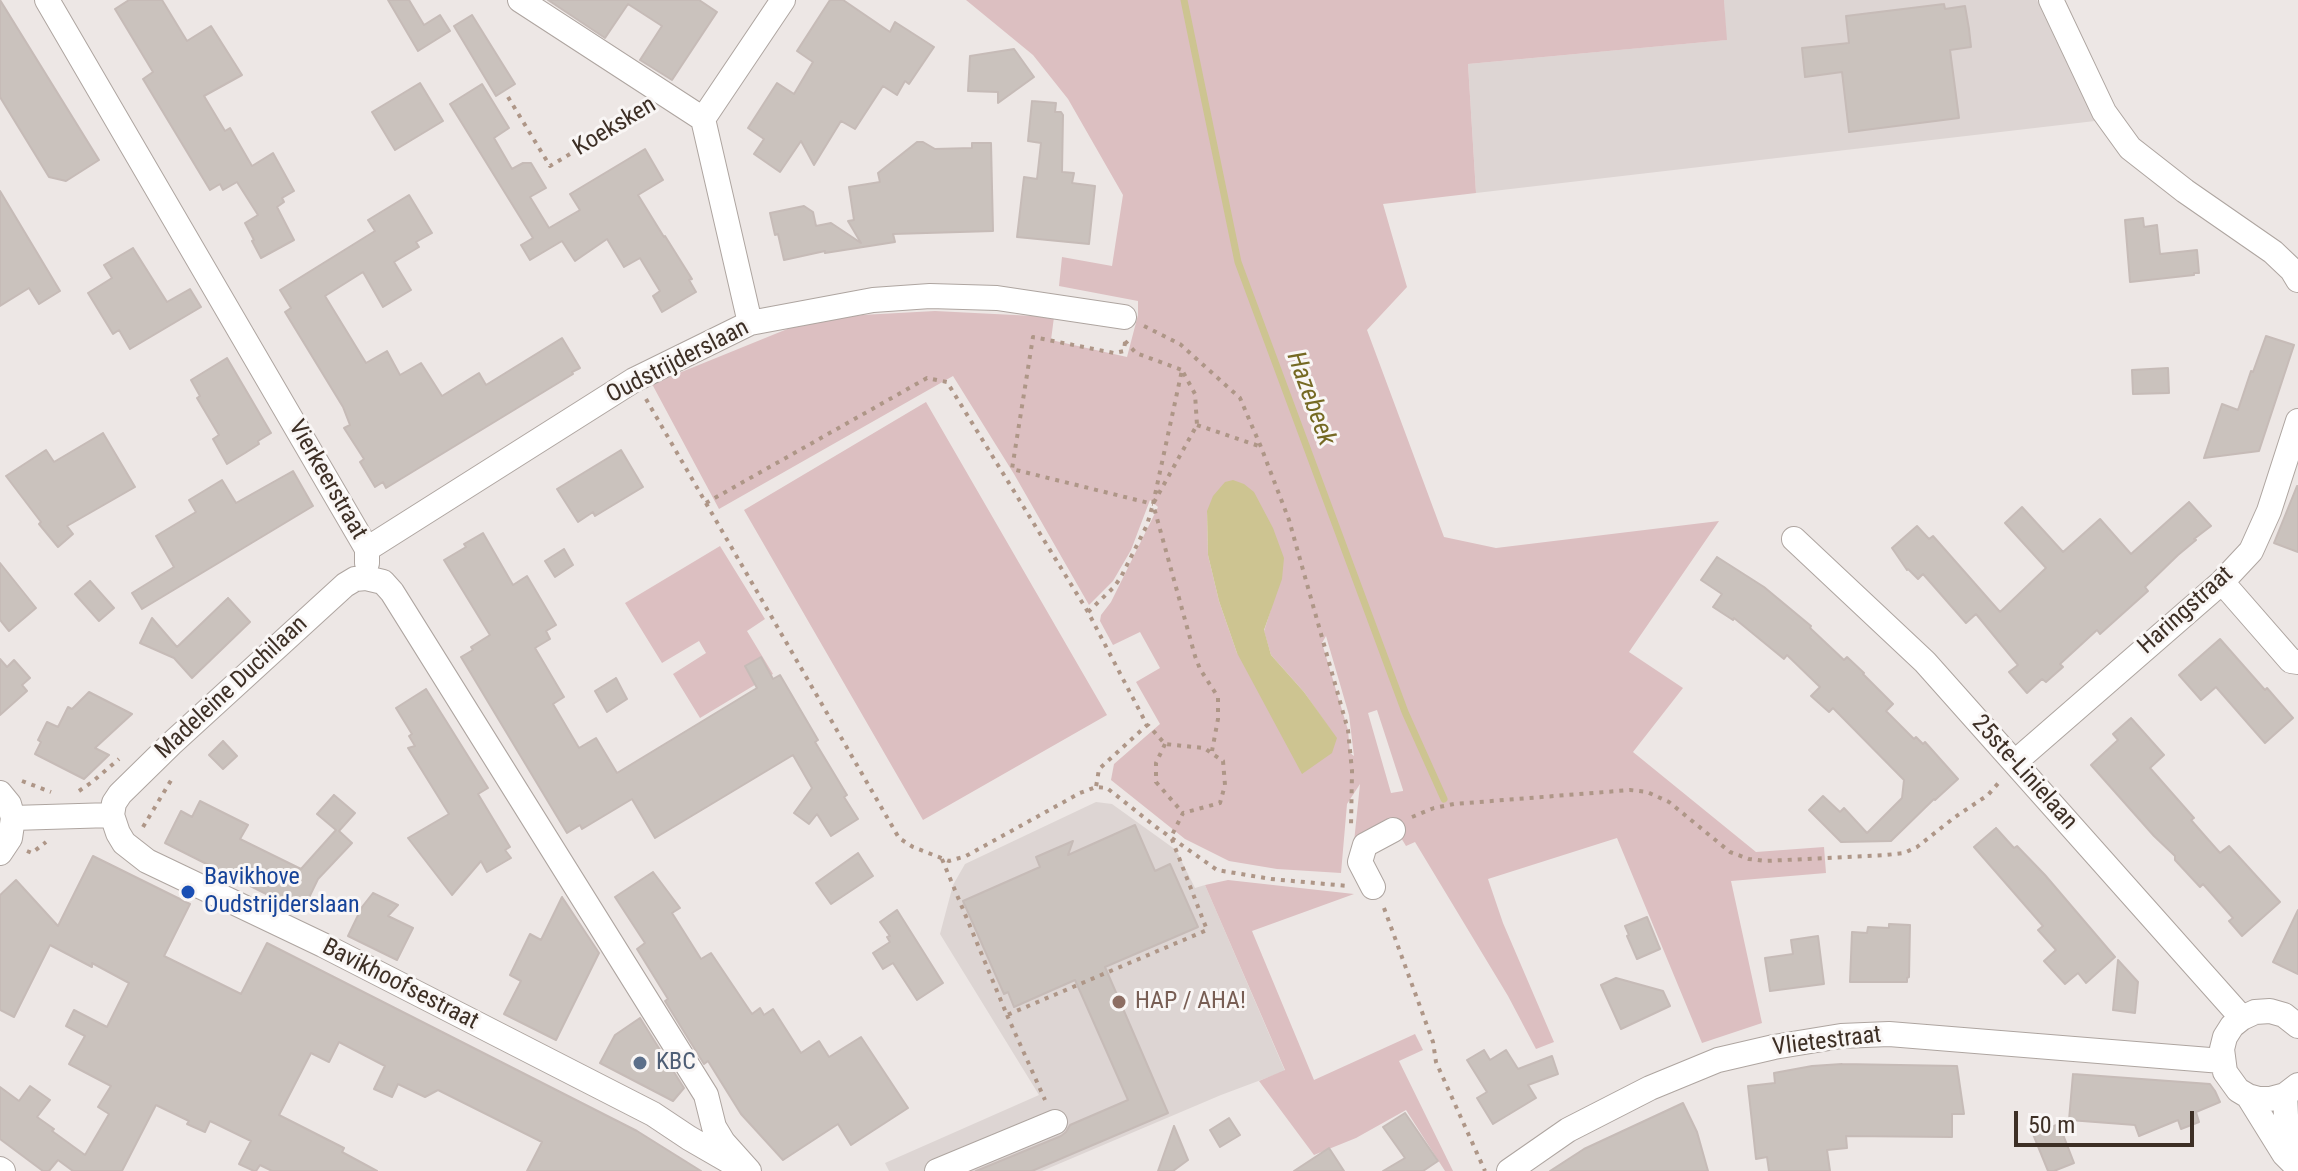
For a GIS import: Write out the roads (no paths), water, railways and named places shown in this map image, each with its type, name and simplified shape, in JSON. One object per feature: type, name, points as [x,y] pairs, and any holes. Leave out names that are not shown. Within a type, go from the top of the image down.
[{"type":"street","name":"Vierkeerstraat","points":[[47,0],[367,549],[366,578]]},
{"type":"street","name":"Koeksken","points":[[520,0],[703,119]]},
{"type":"street","points":[[750,323],[703,119],[783,0]]},
{"type":"street","points":[[2051,0],[2104,112],[2130,148],[2185,191],[2273,252],[2298,280]]},
{"type":"street","name":"Oudstrijderslaan","points":[[367,549],[634,380],[750,323],[873,300],[930,296],[997,298],[1126,318]]},
{"type":"street","name":"Haringstraat","points":[[2015,762],[2222,582],[2251,551],[2269,511],[2298,421]]},
{"type":"street","name":"25ste-Linielaan","points":[[1794,539],[1925,662],[2242,1018]]},
{"type":"street","points":[[366,578],[383,582],[392,592],[706,1095],[714,1127],[723,1142],[747,1171]]},
{"type":"street","name":"Madeleine Duchilaan","points":[[112,815],[114,803],[120,794],[183,733],[345,585],[355,579],[366,578]]},
{"type":"street","points":[[2222,582],[2291,661],[2298,662]]},
{"type":"street","points":[[0,853],[10,838],[13,818],[9,804],[1,793]]},
{"type":"street","points":[[13,818],[112,815]]},
{"type":"street","name":"Bavikhoofsestraat","points":[[112,815],[124,843],[147,861],[323,945],[653,1114],[747,1171]]},
{"type":"street","points":[[1373,887],[1360,862],[1365,845],[1393,830]]},
{"type":"street","points":[[2298,1026],[2284,1015],[2270,1011],[2255,1012],[2232,1026],[2222,1049],[2222,1061],[2230,1082],[2248,1096],[2284,1154],[2298,1166]]},
{"type":"street","name":"Vlietestraat","points":[[1509,1171],[1568,1130],[1650,1088],[1718,1060],[1841,1036],[1889,1034],[2222,1061]]},
{"type":"street","points":[[2248,1096],[2270,1099],[2291,1090]]},
{"type":"street","points":[[2291,1090],[2286,1116],[2298,1166]]},
{"type":"street","points":[[689,1138],[705,1123],[710,1110]]},
{"type":"street","points":[[937,1171],[1055,1122]]},
{"type":"waterway","name":"Hazebeek","points":[[1184,0],[1238,262],[1405,712],[1444,799]]},
{"type":"place","name":"Bavikhove Oudstrijderslaan","points":[[188,892]]},
{"type":"place","name":"HAP / AHA!","points":[[1119,1002]]},
{"type":"place","name":"KBC","points":[[640,1063]]}]
